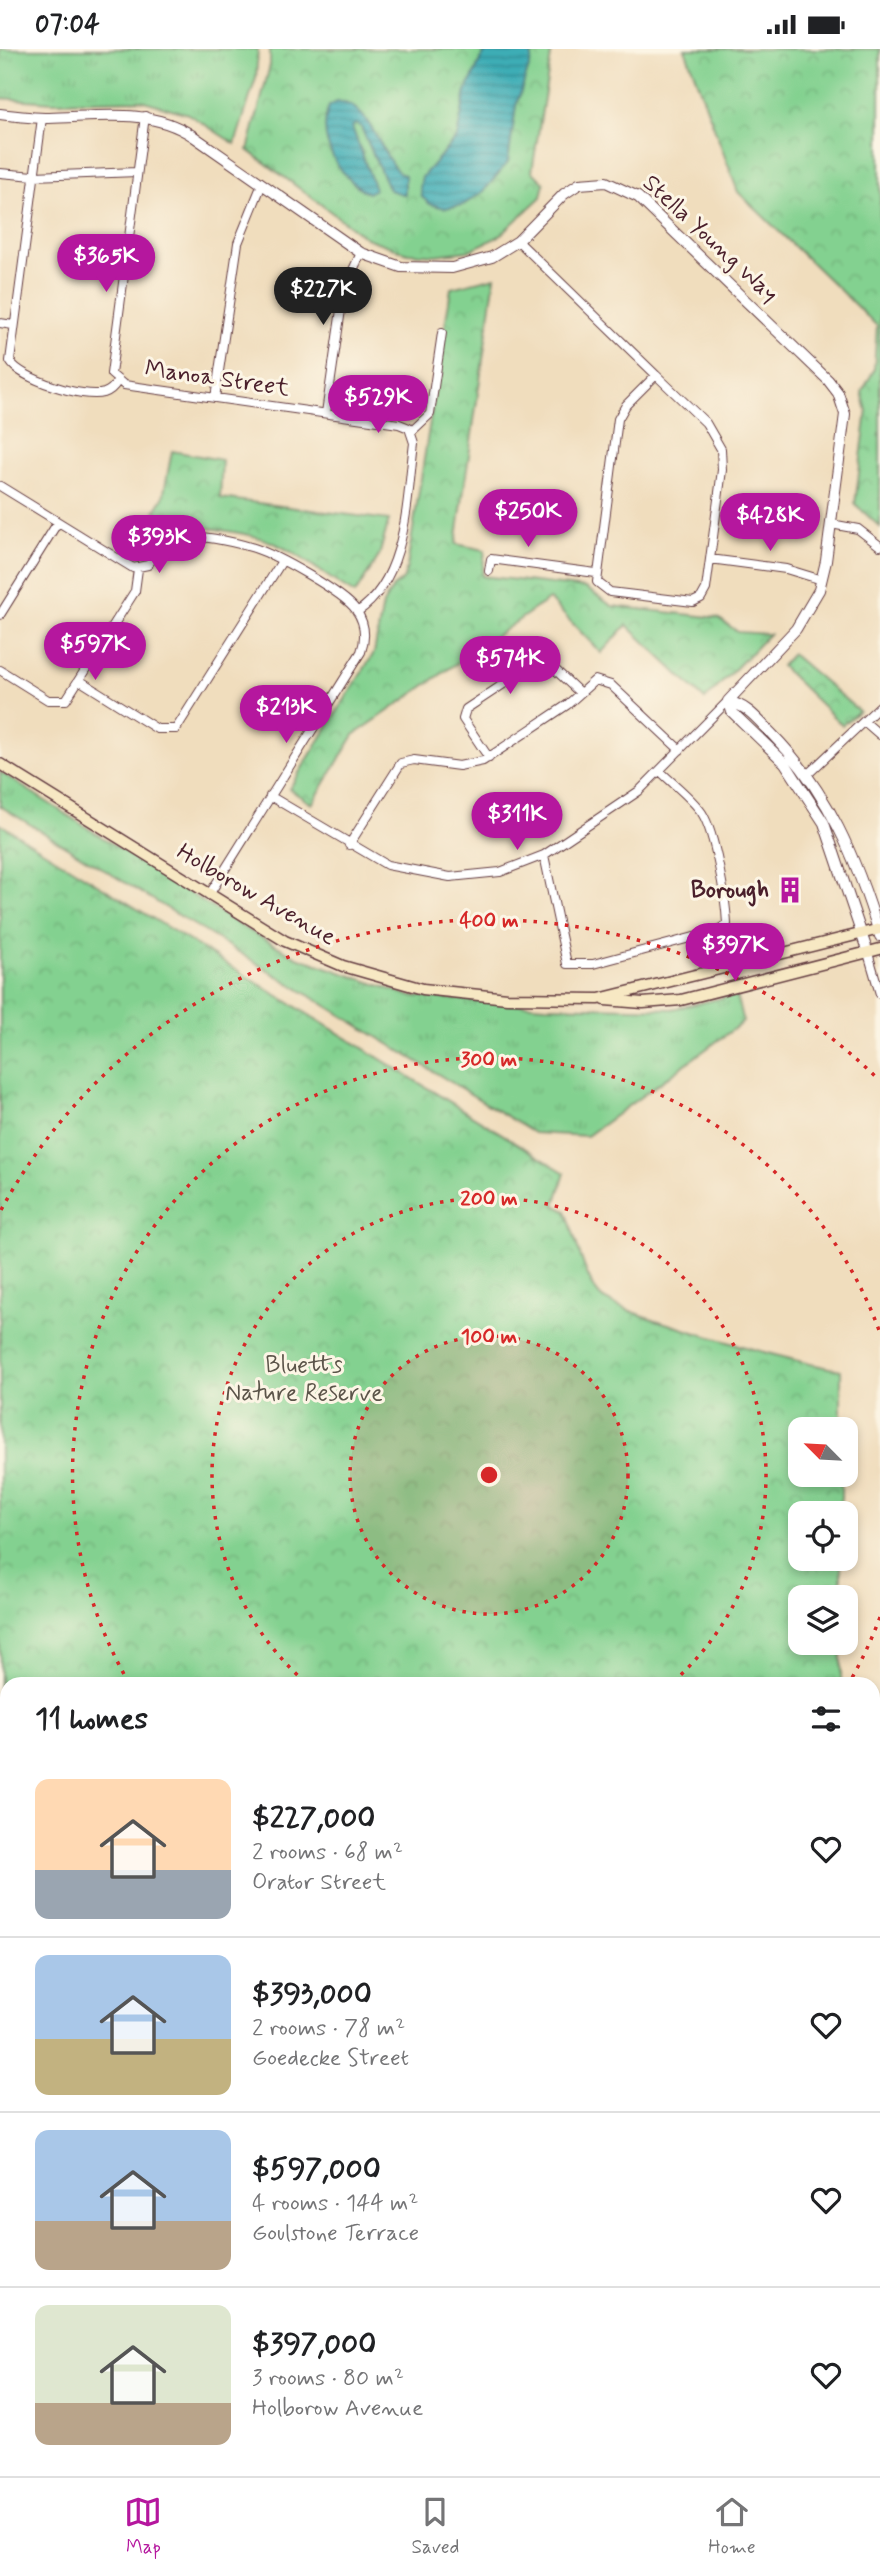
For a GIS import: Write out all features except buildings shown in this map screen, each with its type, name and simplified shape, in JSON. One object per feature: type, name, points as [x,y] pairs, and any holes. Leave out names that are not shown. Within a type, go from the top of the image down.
[{"type":"main road","name":"Holborow Avenue","points":[[0,764],[209,895],[304,950],[393,982],[484,996],[599,999],[641,1003],[681,1000],[880,949]]},
{"type":"main road","name":"Holborow Avenue","points":[[599,999],[862,933],[879,932]]},
{"type":"street","name":"Stella Young Way","points":[[0,114],[42,118],[145,116],[186,131],[361,253],[393,265],[446,269],[483,261],[518,241],[564,194],[579,184],[606,182],[620,186],[638,197],[838,393],[845,421],[822,580],[809,611],[796,629],[728,701]]},
{"type":"street","name":"Manoa Street","points":[[145,116],[110,366],[111,374],[117,382],[400,424],[412,431]]},
{"type":"street","points":[[42,118],[9,358],[17,370],[57,387],[97,394],[108,391],[117,382]]},
{"type":"street","points":[[0,173],[34,176],[138,172]]},
{"type":"street","points":[[215,398],[238,243],[262,184]]},
{"type":"street","points":[[518,241],[706,423],[721,449],[722,470],[704,594],[690,603],[610,592],[599,585],[596,573],[618,419],[626,405],[656,375]]},
{"type":"street","points":[[326,413],[344,289],[361,253]]},
{"type":"street","points":[[0,323],[13,325]]},
{"type":"street","points":[[357,612],[369,603],[398,557],[414,443],[412,431],[430,414],[442,333]]},
{"type":"street","points":[[0,486],[138,569]]},
{"type":"street","points":[[0,615],[58,522]]},
{"type":"street","points":[[831,524],[858,529],[880,546]]},
{"type":"street","points":[[138,569],[148,565],[164,541],[176,536],[242,545],[282,561],[345,599],[357,612],[364,635],[360,652],[209,895]]},
{"type":"street","points":[[489,571],[491,559],[596,573]]},
{"type":"street","points":[[710,559],[786,569],[822,580]]},
{"type":"street","points":[[79,680],[158,729],[176,729],[282,561]]},
{"type":"street","points":[[0,670],[56,702],[68,698],[135,591],[138,569]]},
{"type":"street","points":[[489,758],[463,719],[466,709],[539,660],[546,661],[580,693]]},
{"type":"street","points":[[349,845],[403,762],[414,760],[466,765],[489,758],[593,681],[609,683],[680,750]]},
{"type":"street","points":[[270,796],[349,845],[396,869],[450,877],[500,873],[544,855],[639,791],[728,701]]},
{"type":"street","points":[[879,932],[838,822],[791,754],[742,704],[729,702],[732,712],[785,764],[824,823],[880,994]]},
{"type":"street","points":[[807,775],[880,706]]},
{"type":"street","points":[[865,722],[880,735]]},
{"type":"street","points":[[544,855],[567,964],[593,964],[720,930],[727,924],[727,912],[715,850],[703,814],[660,771]]},
{"type":"green space","points":[[0,49],[258,49],[256,78],[235,144],[188,114],[141,100],[53,102],[0,98]]},
{"type":"green space","points":[[270,49],[552,49],[532,171],[544,183],[541,197],[498,237],[468,251],[435,255],[408,253],[366,238],[248,150],[270,65]]},
{"type":"green space","points":[[685,49],[880,49],[880,527],[855,504],[867,411],[862,392],[874,370],[877,326],[738,192]]},
{"type":"green space","points":[[495,277],[456,544],[485,550],[482,576],[586,588],[612,606],[718,618],[738,632],[769,634],[705,700],[627,625],[601,653],[549,599],[354,735],[312,804],[289,789],[374,653],[383,604],[393,587],[403,580],[407,567],[451,288]]},
{"type":"green space","points":[[172,451],[222,460],[220,498],[389,520],[379,556],[355,594],[276,544],[246,534],[185,523],[155,511],[163,498]]},
{"type":"green space","points":[[792,654],[859,711],[842,725],[781,666]]},
{"type":"green space","points":[[0,772],[244,928],[297,957],[410,996],[546,1006],[672,1009],[736,995],[743,1022],[587,1136],[534,1133],[0,806]]},
{"type":"green space","name":"Bluetts Nature Reserve","points":[[0,824],[565,1173],[555,1205],[566,1211],[585,1268],[600,1296],[614,1304],[675,1326],[755,1350],[841,1370],[841,1417],[788,1417],[788,1487],[841,1487],[841,1501],[788,1501],[788,1571],[841,1571],[841,1585],[788,1585],[788,1655],[841,1655],[841,1677],[0,1677]]},
{"type":"water","points":[[486,49],[530,49],[532,58],[516,106],[508,162],[484,191],[463,205],[445,208],[430,204],[422,197],[422,177],[457,137],[466,91]]},
{"type":"water","points":[[337,102],[350,105],[370,125],[391,163],[405,175],[405,195],[389,190],[361,127],[356,124],[352,127],[375,189],[368,193],[357,186],[339,167],[328,144],[326,132],[329,106]]},
{"type":"place","name":"Borough","points":[[790,890]]}]
